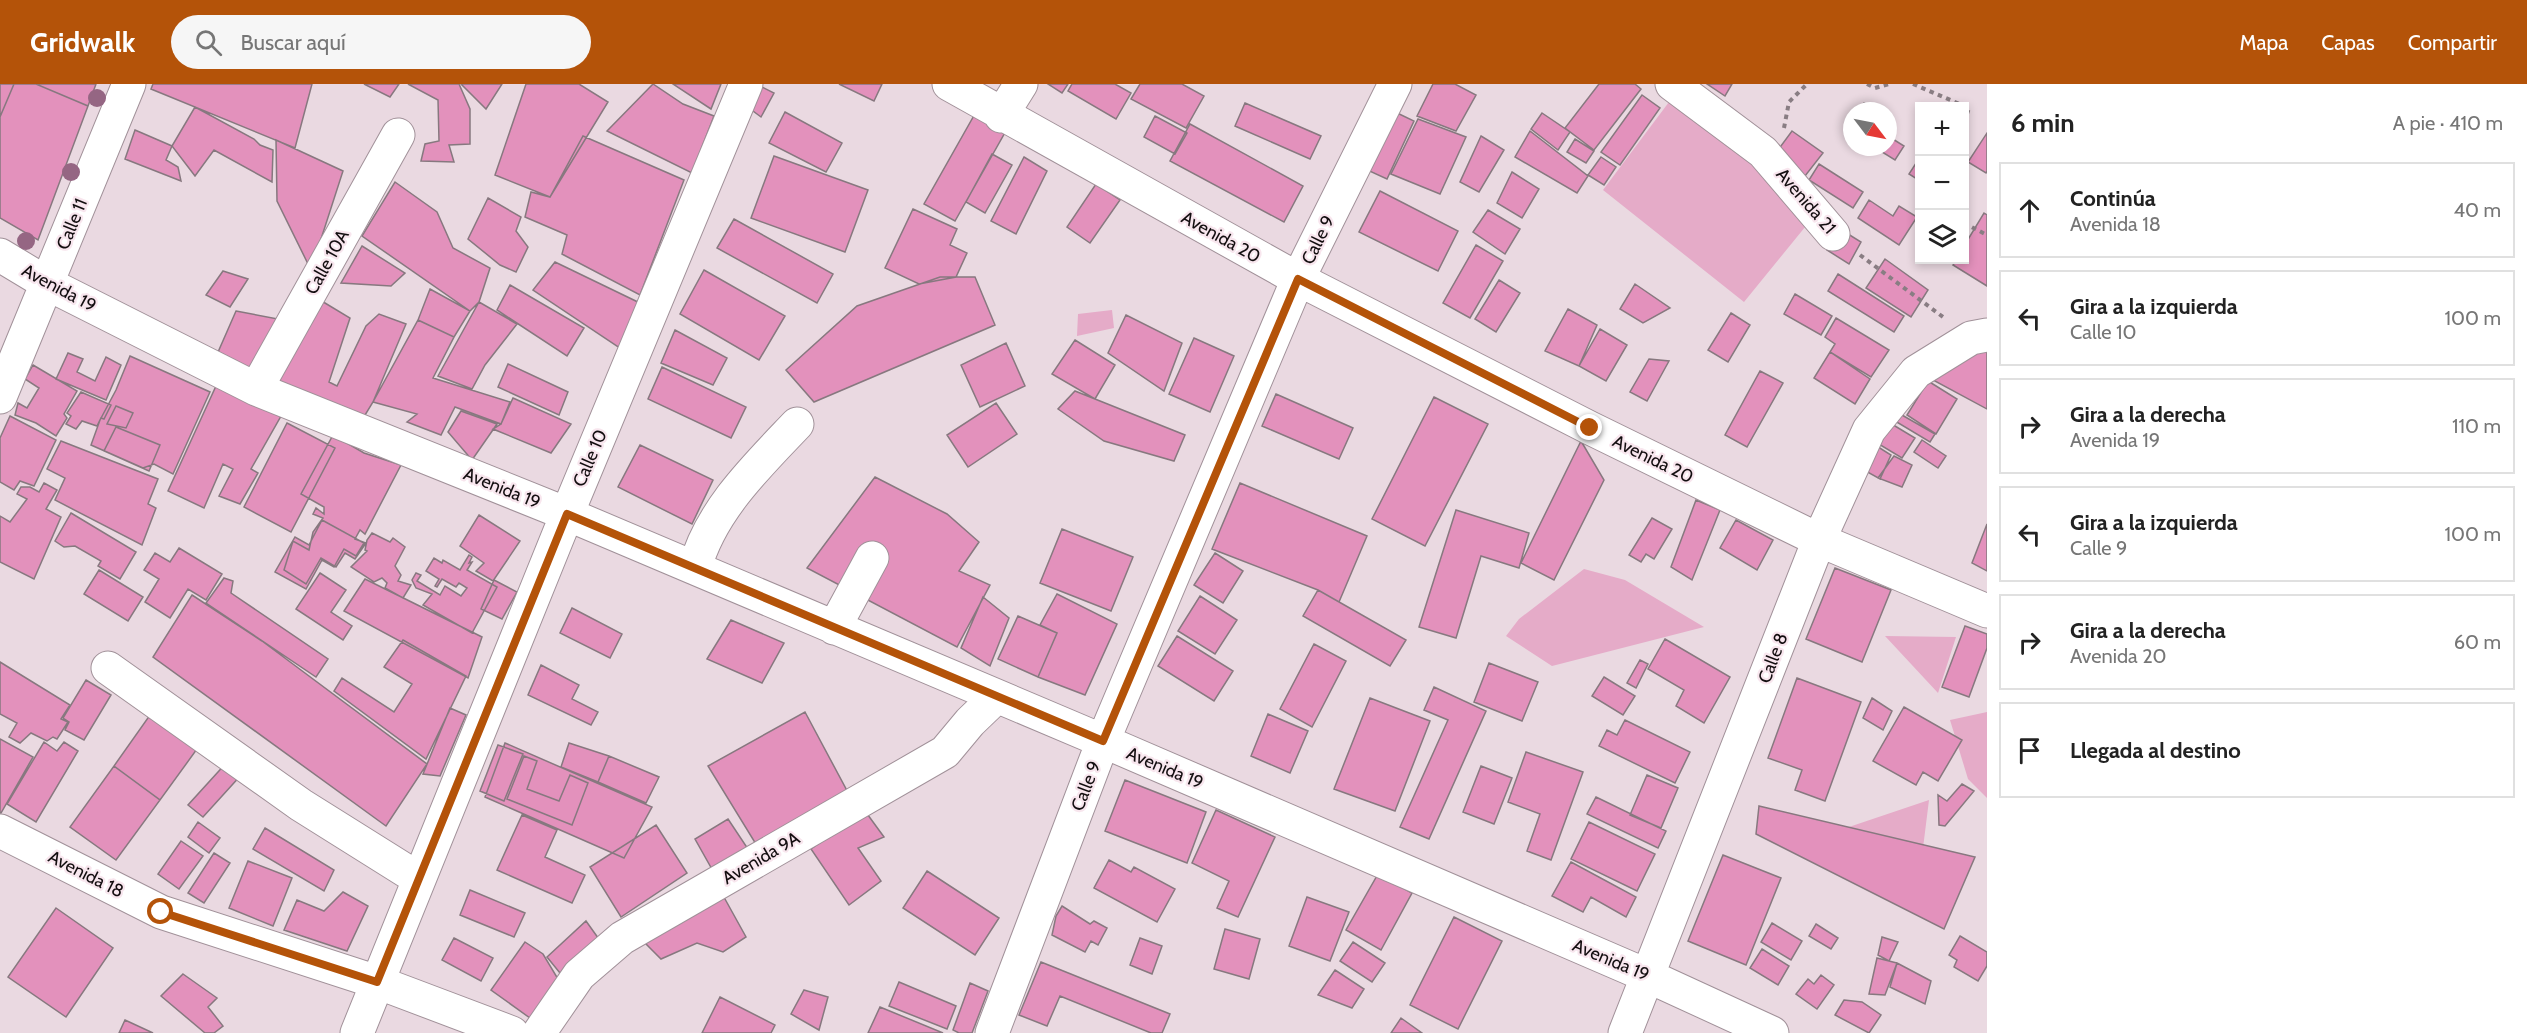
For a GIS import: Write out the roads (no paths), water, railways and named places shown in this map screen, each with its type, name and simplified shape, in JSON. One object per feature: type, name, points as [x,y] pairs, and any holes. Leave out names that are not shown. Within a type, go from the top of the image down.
[{"type":"street","name":"Calle 11","points":[[0,398],[129,84]]},
{"type":"street","name":"Calle 10","points":[[357,1033],[567,514],[746,84]]},
{"type":"street","name":"Avenida 20","points":[[949,84],[1001,116],[1298,279],[1590,428],[1819,540],[1987,611]]},
{"type":"street","points":[[1001,116],[1021,84]]},
{"type":"street","name":"Calle 9","points":[[992,1033],[1103,741],[1298,279],[1395,84]]},
{"type":"street","name":"Avenida 21","points":[[1672,84],[1763,152],[1833,234]]},
{"type":"street","name":"Calle 10A","points":[[256,389],[398,135]]},
{"type":"street","name":"Avenida 19","points":[[0,255],[48,284],[256,389],[567,514],[996,698],[1103,741],[1648,976],[1772,1033]]},
{"type":"street","name":"Calle 8","points":[[1625,1033],[1819,540],[1869,430],[1916,372],[1979,336]]},
{"type":"street","points":[[695,568],[702,544],[743,482],[797,424]]},
{"type":"street","points":[[834,628],[872,558]]},
{"type":"street","points":[[108,668],[301,805],[419,879]]},
{"type":"street","name":"Avenida 9A","points":[[539,1033],[579,975],[621,938],[945,752],[970,722],[996,698]]},
{"type":"street","name":"Avenida 18","points":[[0,831],[161,912],[377,982],[512,1033]]}]
